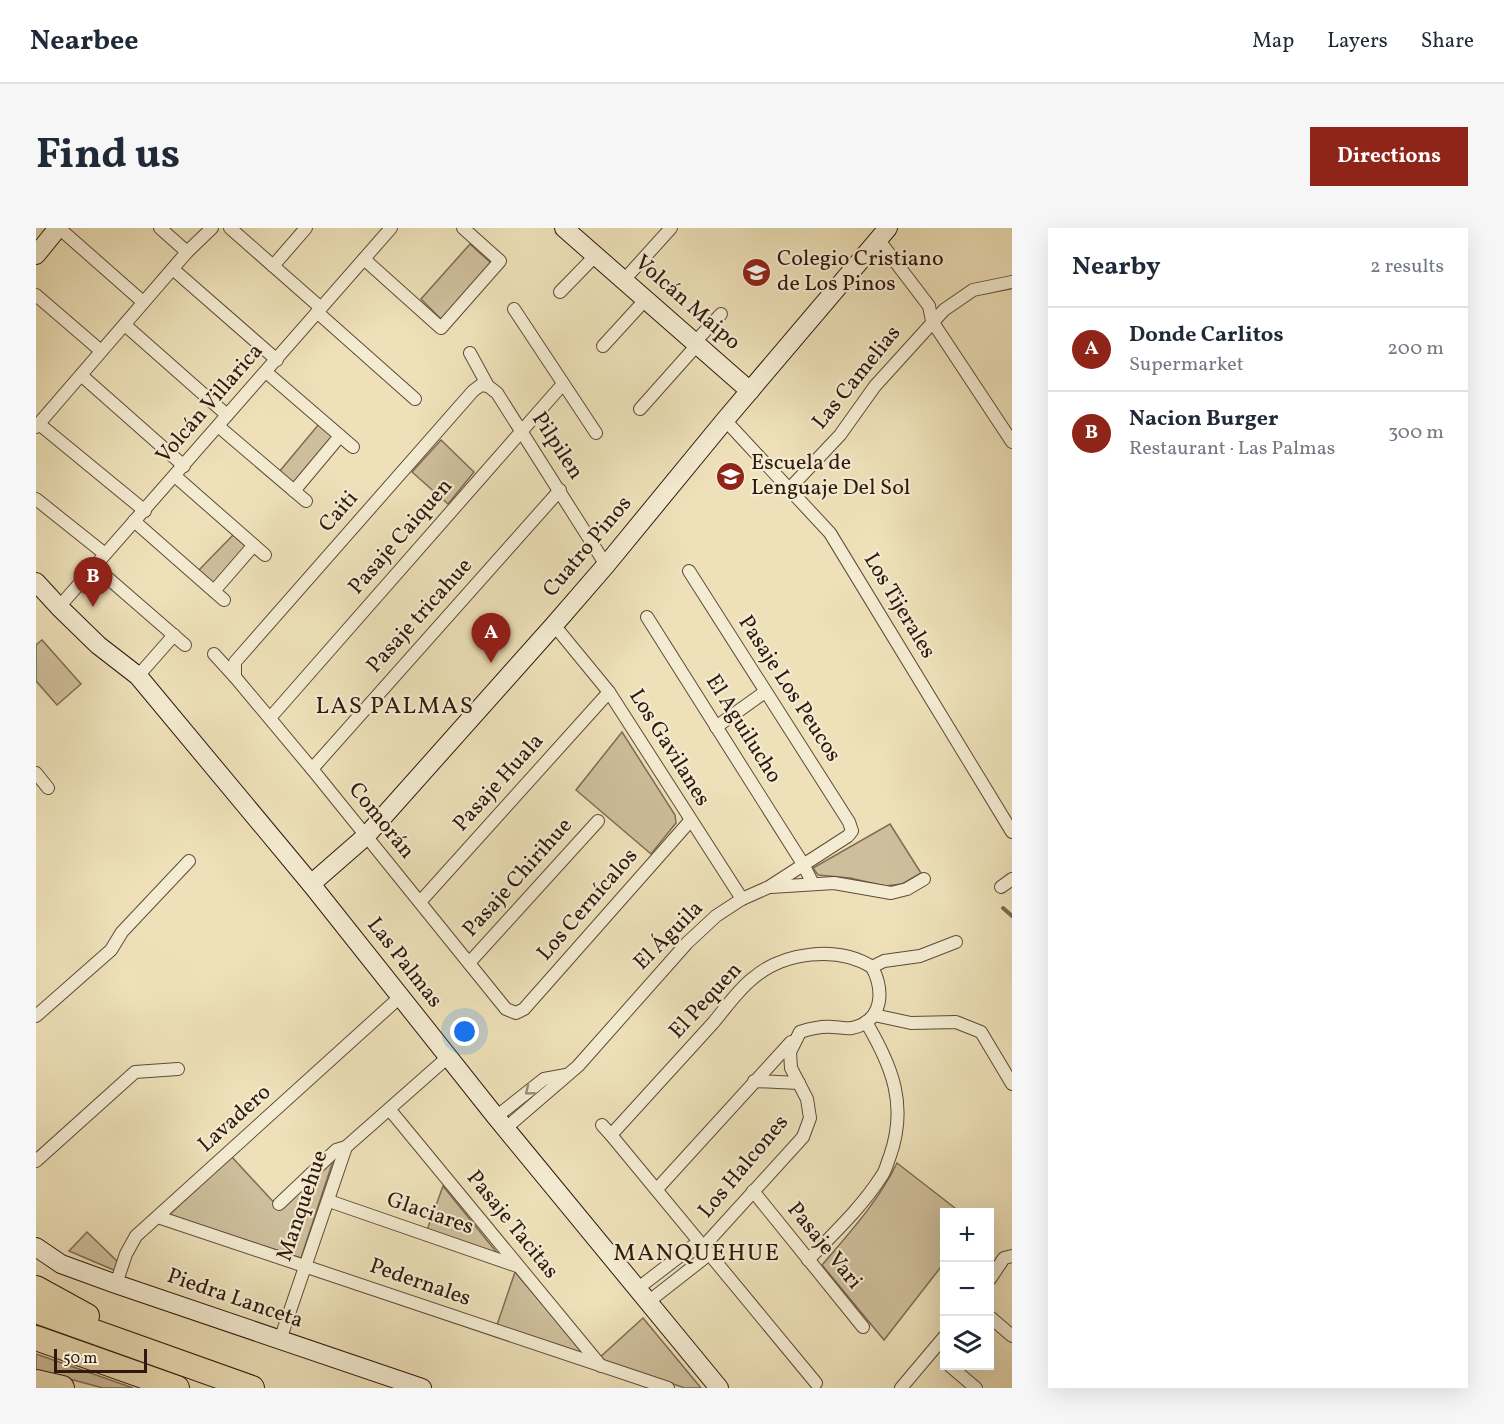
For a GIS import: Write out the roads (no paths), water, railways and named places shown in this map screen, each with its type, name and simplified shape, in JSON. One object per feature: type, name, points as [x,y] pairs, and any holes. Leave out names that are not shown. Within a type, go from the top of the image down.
[{"type":"highway","points":[[36,1288],[59,1302],[183,1364]]},
{"type":"highway","points":[[36,1311],[252,1388]]},
{"type":"highway","points":[[36,1338],[177,1388]]},
{"type":"highway","points":[[36,1382],[62,1388]]},
{"type":"street","points":[[36,255],[58,228],[143,302]]},
{"type":"street","points":[[160,228],[187,252]]},
{"type":"street","points":[[145,511],[38,426],[143,302],[174,270],[187,252],[212,228]]},
{"type":"street","points":[[230,228],[415,399]]},
{"type":"street","points":[[273,266],[306,228]]},
{"type":"street","name":"Volcán Villarica","points":[[59,607],[390,228]]},
{"type":"street","points":[[364,259],[441,328],[500,261],[463,228]]},
{"type":"street","name":"Volcán Maipo","points":[[564,228],[750,391]]},
{"type":"street","points":[[624,280],[671,228]]},
{"type":"street","points":[[883,234],[929,306],[932,321],[1012,442]]},
{"type":"street","name":"Cuatro Pinos","points":[[311,884],[366,836],[554,625],[883,234]]},
{"type":"street","points":[[560,292],[596,256]]},
{"type":"street","points":[[174,270],[277,360]]},
{"type":"street","name":"Las Camelias","points":[[789,488],[840,435],[875,386],[932,321],[972,290],[1012,282]]},
{"type":"street","points":[[36,295],[101,351]]},
{"type":"street","points":[[603,346],[646,299]]},
{"type":"street","points":[[514,309],[596,433]]},
{"type":"street","points":[[640,409],[721,314]]},
{"type":"street","points":[[125,325],[227,415]]},
{"type":"street","name":"Pilpilen","points":[[470,352],[488,386],[497,393],[606,565]]},
{"type":"street","points":[[266,372],[353,447]]},
{"type":"street","points":[[81,375],[184,466]]},
{"type":"street","name":"Pasaje Caiquen","points":[[270,718],[563,384]]},
{"type":"street","name":"Caiti","points":[[235,677],[235,662],[473,391],[481,385],[488,386]]},
{"type":"street","name":"Los Tijerales","points":[[726,420],[830,533],[1012,832]]},
{"type":"street","points":[[218,426],[306,501]]},
{"type":"street","points":[[294,491],[340,436]]},
{"type":"street","points":[[175,476],[265,555]]},
{"type":"street","name":"Pasaje tricahue","points":[[312,769],[560,490]]},
{"type":"street","points":[[36,499],[105,554]]},
{"type":"street","points":[[134,521],[224,600]]},
{"type":"street","points":[[214,591],[253,546]]},
{"type":"street","points":[[94,566],[185,645]]},
{"type":"street","name":"Pasaje Los Peucos","points":[[689,571],[849,822],[852,831]]},
{"type":"street","name":"Las Palmas","points":[[36,582],[98,645],[138,676],[311,884],[448,1057],[719,1388]]},
{"type":"street","name":"El Aguilucho","points":[[647,617],[803,864],[813,884]]},
{"type":"street","name":"Los Gavilanes","points":[[554,625],[609,692],[742,899]]},
{"type":"street","points":[[138,676],[174,635]]},
{"type":"street","name":"Comorán","points":[[214,654],[312,769],[506,1009],[516,1013]]},
{"type":"street","name":"Pasaje Huala","points":[[420,902],[609,692]]},
{"type":"street","points":[[716,727],[765,692]]},
{"type":"street","points":[[36,773],[48,788]]},
{"type":"street","name":"Pasaje Chirihue","points":[[469,963],[598,821]]},
{"type":"street","name":"Los Cernícalos","points":[[516,1013],[524,1009],[690,821]]},
{"type":"street","name":"El Águila","points":[[501,1122],[544,1079],[566,1075],[578,1066],[687,943],[716,916],[742,899],[770,887],[848,836],[852,831]]},
{"type":"street","points":[[36,1016],[111,950],[122,932],[189,861]]},
{"type":"street","points":[[770,887],[834,884],[891,893],[907,889],[924,879]]},
{"type":"street","points":[[1001,887],[1012,879]]},
{"type":"street","points":[[808,1260],[860,1206],[883,1175],[893,1147],[899,1114],[891,1068],[870,1018],[880,994],[878,980],[872,967],[884,961],[920,956],[956,942]]},
{"type":"street","name":"El Pequen","points":[[611,1135],[752,978],[787,959],[809,955],[833,954],[859,959],[872,967]]},
{"type":"street","name":"Lavadero","points":[[116,1284],[126,1254],[136,1236],[400,997]]},
{"type":"street","points":[[657,1189],[800,1032],[816,1027],[851,1028],[870,1018],[911,1023],[956,1022],[981,1032],[1012,1084]]},
{"type":"street","name":"Los Halcones","points":[[642,1295],[693,1246],[703,1246],[803,1137],[810,1118],[807,1099],[791,1068],[790,1052],[800,1032]]},
{"type":"street","name":"Manquehue","points":[[280,1340],[346,1147],[448,1057]]},
{"type":"street","points":[[36,1161],[135,1072],[178,1069]]},
{"type":"street","points":[[754,1081],[799,1083]]},
{"type":"street","name":"Pasaje Tacitas","points":[[390,1110],[602,1367]]},
{"type":"street","points":[[602,1125],[816,1383]]},
{"type":"street","points":[[279,1204],[336,1150],[346,1147]]},
{"type":"street","name":"Pasaje Vari","points":[[753,1191],[863,1327]]},
{"type":"street","name":"Glaciares","points":[[328,1201],[518,1267]]},
{"type":"street","name":"Pedernales","points":[[158,1217],[668,1388]]},
{"type":"street","name":"Piedra Lanceta","points":[[36,1247],[61,1264],[422,1388]]},
{"type":"street","points":[[994,1273],[1004,1258],[1012,1255]]},
{"type":"street","points":[[994,1320],[1012,1336]]},
{"type":"street","points":[[901,1388],[940,1343]]},
{"type":"street","points":[[933,1351],[940,1357]]},
{"type":"street","points":[[956,1370],[976,1388]]},
{"type":"waterway","points":[[1003,908],[1012,916]]},
{"type":"place","name":"Colegio Cristiano de Los Pinos","points":[[756,272]]},
{"type":"place","name":"Escuela de Lenguaje Del Sol","points":[[730,476]]},
{"type":"place","name":"Nacion Burger","points":[[93,607]]},
{"type":"place","name":"Donde Carlitos","points":[[491,663]]},
{"type":"district","name":"LAS PALMAS","points":[[395,707]]},
{"type":"district","name":"MANQUEHUE","points":[[697,1254]]}]
